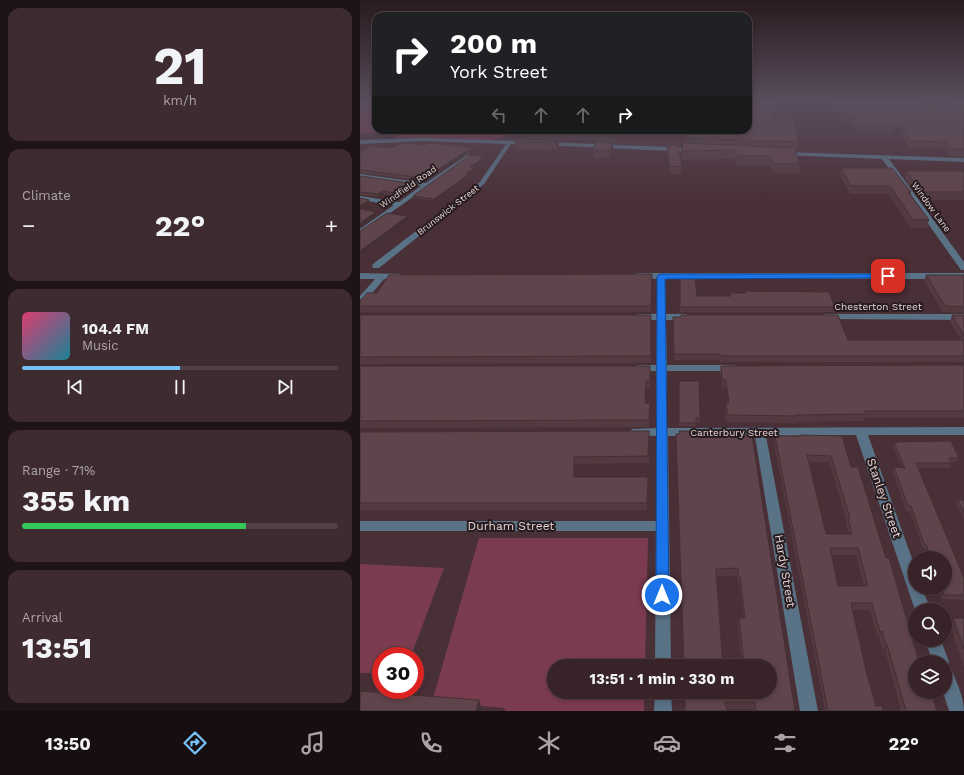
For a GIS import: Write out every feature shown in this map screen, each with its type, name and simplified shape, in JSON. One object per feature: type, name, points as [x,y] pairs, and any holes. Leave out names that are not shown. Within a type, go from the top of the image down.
[{"type":"street","points":[[360,142],[450,140],[533,144]]},
{"type":"street","name":"Brunswick Street","points":[[376,266],[482,183],[509,143]]},
{"type":"street","points":[[541,144],[698,150]]},
{"type":"street","points":[[775,153],[964,160]]},
{"type":"street","name":"Windfield Road","points":[[360,232],[467,157]]},
{"type":"street","name":"Window Lane","points":[[884,158],[964,268]]},
{"type":"street","points":[[360,176],[428,185]]},
{"type":"street","points":[[360,198],[400,204]]},
{"type":"street","points":[[360,276],[412,277]]},
{"type":"street","points":[[631,276],[964,276]]},
{"type":"street","points":[[661,276],[663,659]]},
{"type":"street","points":[[360,302],[381,277]]},
{"type":"street","points":[[631,317],[697,317]]},
{"type":"street","name":"Chesterton Street","points":[[816,317],[964,317]]},
{"type":"street","points":[[625,368],[748,368]]},
{"type":"street","name":"Canterbury Street","points":[[626,432],[963,433]]},
{"type":"street","name":"Hardy Street","points":[[760,432],[809,711]]},
{"type":"street","name":"Stanley Street","points":[[861,432],[908,568]]},
{"type":"street","name":"Durham Street","points":[[360,526],[662,526]]},
{"type":"street","points":[[952,694],[958,711]]},
{"type":"street","points":[[663,699],[663,711]]},
{"type":"shaded area","points":[[398,135],[508,135],[491,140],[393,138]]},
{"type":"shaded area","points":[[479,538],[648,538],[645,659],[547,659],[547,699],[644,699],[644,711],[506,711],[504,708],[432,702]]},
{"type":"shaded area","points":[[360,564],[444,568],[414,647],[372,647],[372,673],[360,673]]},
{"type":"building","points":[[686,135],[797,135],[798,142],[685,138]]},
{"type":"building","points":[[907,135],[964,135],[964,149],[952,149],[948,142],[910,141]]},
{"type":"building","points":[[518,139],[558,140],[556,142],[515,142]]},
{"type":"building","points":[[596,142],[613,143],[610,150],[593,150]]},
{"type":"building","points":[[402,143],[425,145],[428,143],[473,148],[425,178],[360,170],[360,152],[372,146],[392,148]]},
{"type":"building","points":[[683,143],[794,148],[800,163],[774,164],[771,156],[737,156],[735,150],[681,151]]},
{"type":"building","points":[[667,145],[678,145],[682,166],[670,167]]},
{"type":"building","points":[[470,155],[484,157],[470,167],[476,167],[466,174],[468,175],[434,199],[413,196]]},
{"type":"building","points":[[841,168],[892,168],[911,192],[908,192],[929,220],[913,220],[890,186],[851,186]]},
{"type":"building","points":[[906,171],[964,171],[964,192],[922,192]]},
{"type":"building","points":[[360,176],[416,184],[403,194],[383,191],[378,194],[360,192]]},
{"type":"building","points":[[360,198],[369,200],[360,206]]},
{"type":"building","points":[[360,209],[376,212],[360,223]]},
{"type":"building","points":[[387,213],[408,216],[360,251],[360,231]]},
{"type":"building","points":[[652,274],[651,306],[360,306],[360,300],[367,293],[377,293],[389,275]]},
{"type":"building","points":[[926,275],[964,275],[964,307],[945,306]]},
{"type":"building","points":[[680,278],[695,278],[697,296],[731,296],[730,293],[746,293],[746,291],[829,292],[835,307],[680,307]]},
{"type":"building","points":[[360,315],[651,315],[651,356],[360,357]]},
{"type":"building","points":[[681,315],[838,315],[848,340],[964,340],[964,356],[720,356],[720,354],[674,354],[673,317],[681,317]]},
{"type":"building","points":[[952,315],[964,315],[964,336]]},
{"type":"building","points":[[964,365],[964,411],[865,411],[866,414],[796,416],[727,415],[726,403],[729,403],[726,380],[722,380],[721,366]]},
{"type":"building","points":[[360,366],[650,366],[650,381],[646,381],[645,403],[650,403],[649,420],[360,421]]},
{"type":"building","points":[[679,381],[699,381],[700,418],[696,418],[696,423],[679,423]]},
{"type":"building","points":[[649,431],[648,456],[574,457],[574,477],[648,477],[647,503],[360,503],[360,432]]},
{"type":"building","points":[[679,431],[697,431],[698,437],[752,436],[795,711],[756,711],[755,702],[725,702],[727,711],[685,711],[685,699],[777,699],[777,659],[744,659],[739,618],[745,618],[738,568],[716,569],[722,659],[684,659],[676,434],[680,434]]},
{"type":"building","points":[[775,436],[842,436],[851,467],[858,467],[886,558],[889,558],[908,624],[908,647],[915,647],[917,655],[908,655],[908,699],[933,699],[937,711],[906,711],[887,644],[886,645],[882,631],[880,632],[872,603],[851,603],[867,675],[876,706],[882,706],[883,711],[828,711]],"holes":[[[807,455],[831,456],[850,518],[848,518],[852,534],[826,534]],[[830,548],[858,548],[868,586],[838,586]]]},
{"type":"building","points":[[951,441],[959,458],[949,458],[952,463],[916,463],[964,578],[964,595],[952,595],[952,551],[928,551],[926,544],[924,544],[911,506],[908,506],[894,467],[905,468],[894,442]]},
{"type":"building","points":[[958,500],[964,500],[964,513]]},
{"type":"building","points":[[953,618],[964,618],[964,649]]},
{"type":"building","points":[[360,691],[372,692],[372,699],[424,699],[424,696],[479,700],[476,711],[360,711]]},
{"type":"route","points":[[662,595],[661,276],[888,276]]}]
